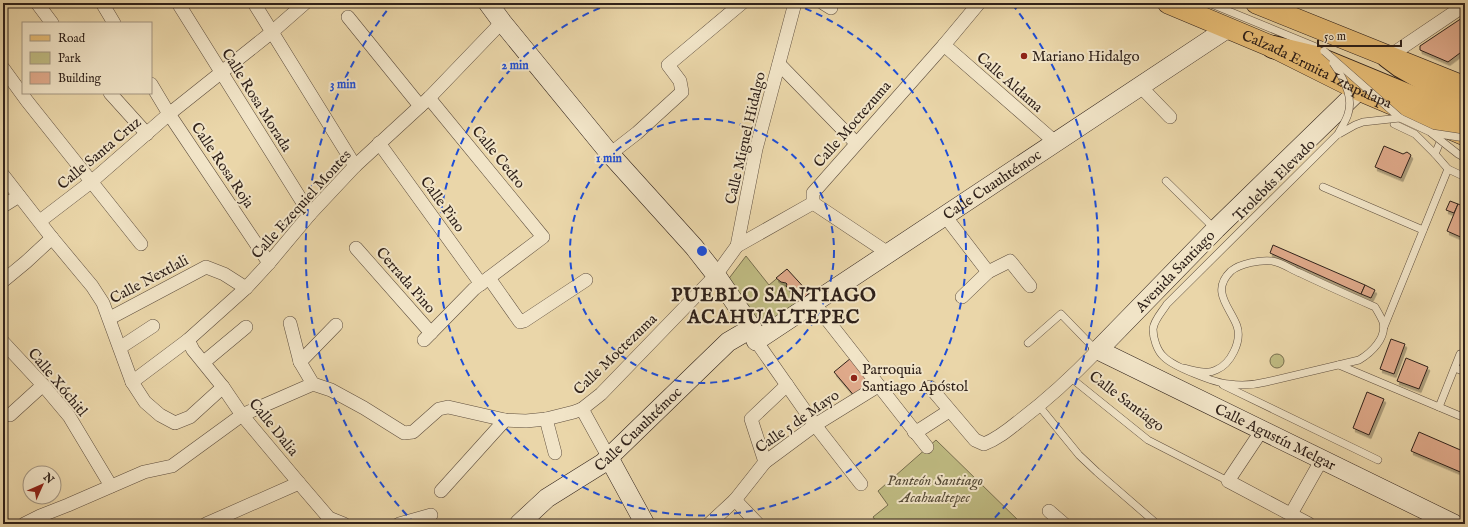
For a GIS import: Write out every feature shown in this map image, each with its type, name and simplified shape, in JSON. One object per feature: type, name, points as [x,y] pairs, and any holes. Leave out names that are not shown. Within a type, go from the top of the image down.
[{"type":"highway","points":[[1274,48],[1315,57],[1424,103],[1447,126]]},
{"type":"highway","points":[[1388,57],[1400,66],[1465,103]]},
{"type":"main road","name":"Calzada Ermita Iztapalapa","points":[[1168,3],[1274,48],[1360,90],[1400,113],[1447,126],[1465,135]]},
{"type":"main road","points":[[1256,3],[1465,87]]},
{"type":"street","points":[[37,3],[51,22]]},
{"type":"street","points":[[102,3],[113,22]]},
{"type":"street","name":"Calle Rosa Morada","points":[[178,3],[310,214]]},
{"type":"street","points":[[254,3],[355,166]]},
{"type":"street","name":"Calle Santa Cruz","points":[[40,221],[91,182],[220,72],[272,32],[305,3]]},
{"type":"street","points":[[488,3],[610,154],[694,247],[716,275],[815,426],[861,484]]},
{"type":"street","points":[[610,154],[637,133],[682,92],[680,81],[668,65],[742,3]]},
{"type":"street","name":"Calle Miguel Hidalgo","points":[[716,275],[736,246],[756,149],[795,3]]},
{"type":"street","name":"Calle Moctezuma","points":[[813,203],[813,193],[944,45],[979,3]]},
{"type":"street","points":[[1388,57],[1465,5]]},
{"type":"street","name":"Calle Cedro","points":[[348,17],[425,102],[543,237],[485,281]]},
{"type":"street","name":"Calle Ezequiel Montes","points":[[132,382],[188,340],[246,288],[270,263],[310,214],[355,166],[425,102],[502,22]]},
{"type":"street","name":"Calle Cuauhtémoc","points":[[519,524],[547,498],[609,458],[728,342],[754,334],[814,303],[1228,28]]},
{"type":"street","name":"Calle Aldama","points":[[944,45],[1055,142]]},
{"type":"street","points":[[779,64],[856,143]]},
{"type":"street","points":[[3,68],[27,101],[141,244]]},
{"type":"street","name":"Calle Rosa Roja","points":[[152,86],[270,263]]},
{"type":"street","points":[[1141,86],[1170,117]]},
{"type":"street","name":"Avenida Santiago","points":[[949,411],[974,440],[984,444],[994,440],[1040,406],[1071,378],[1216,229],[1360,90]]},
{"type":"street","points":[[111,94],[147,134]]},
{"type":"street","name":"Calle Pino","points":[[380,143],[485,281],[520,322],[524,321],[586,280]]},
{"type":"street","points":[[3,175],[92,286],[103,303],[121,347],[132,382],[145,402],[160,415],[175,423],[190,417],[223,387]]},
{"type":"street","points":[[3,206],[19,196]]},
{"type":"street","points":[[736,246],[813,203],[888,253]]},
{"type":"street","points":[[945,216],[988,272]]},
{"type":"street","points":[[3,281],[52,238]]},
{"type":"street","name":"Cerrada Pino","points":[[356,248],[427,336],[474,289],[485,281]]},
{"type":"street","points":[[962,297],[988,272],[1010,261],[1030,286]]},
{"type":"street","name":"Calle Nextlali","points":[[110,318],[206,267],[224,274],[246,288]]},
{"type":"street","name":"Calle Moctezuma","points":[[313,384],[331,390],[364,408],[404,433],[413,432],[439,409],[448,407],[505,420],[526,421],[546,419],[574,412],[582,409],[601,394],[716,275]]},
{"type":"street","points":[[814,303],[927,447]]},
{"type":"street","points":[[24,524],[43,520],[68,505],[144,472],[172,466],[242,415],[313,384],[300,362],[290,323]]},
{"type":"street","points":[[300,362],[336,325]]},
{"type":"street","points":[[121,347],[153,326]]},
{"type":"street","points":[[204,362],[246,328]]},
{"type":"street","name":"Calle Dalia","points":[[188,340],[193,350],[223,387],[242,415],[299,483],[325,521],[344,524]]},
{"type":"street","name":"Calle Xóchitl","points":[[3,342],[43,385],[69,416],[110,486]]},
{"type":"street","name":"Calle Agustín Melgar","points":[[1098,350],[1454,524]]},
{"type":"street","points":[[10,415],[43,385]]},
{"type":"street","points":[[764,462],[751,419],[787,385]]},
{"type":"street","name":"Calle 5 de Mayo","points":[[709,524],[735,500],[764,462],[815,426],[878,386]]},
{"type":"street","points":[[914,432],[949,411],[930,387]]},
{"type":"street","points":[[582,409],[645,524]]},
{"type":"street","points":[[546,419],[555,453]]},
{"type":"street","points":[[441,491],[505,420]]},
{"type":"street","points":[[1228,481],[1262,430]]},
{"type":"street","points":[[1291,514],[1322,459]]},
{"type":"street","name":"Calle Santiago","points":[[1228,481],[1308,524]]},
{"type":"street","points":[[206,524],[299,483]]},
{"type":"street","points":[[735,500],[758,524]]},
{"type":"street","points":[[1049,511],[1064,524]]},
{"type":"street","points":[[400,524],[431,514]]},
{"type":"lane","points":[[1209,3],[1324,51],[1400,113],[1394,124],[1415,134],[1448,169],[1465,176]]},
{"type":"lane","name":"Trolebús Elevado","points":[[1183,368],[1211,372],[1223,366],[1229,359],[1238,336],[1237,327],[1222,295],[1222,286],[1231,272],[1238,267],[1252,263],[1273,261],[1376,308],[1383,322],[1382,332],[1375,347],[1365,357],[1359,360],[1255,385],[1215,382],[1173,364],[1163,356],[1157,347],[1154,328],[1157,318],[1167,304],[1338,134],[1349,113],[1347,88],[1343,77],[1324,51]]},
{"type":"lane","name":"Trolebús Elevado","points":[[1338,134],[1363,122],[1400,113]]},
{"type":"lane","points":[[1435,154],[1447,126]]},
{"type":"lane","points":[[1447,126],[1465,138]]},
{"type":"lane","points":[[1447,126],[1458,154],[1465,158]]},
{"type":"lane","points":[[1382,332],[1448,169]]},
{"type":"lane","points":[[1166,182],[1216,229]]},
{"type":"lane","points":[[1323,187],[1423,230]]},
{"type":"lane","points":[[1028,343],[1061,314],[1091,345],[1098,350]]},
{"type":"lane","points":[[1439,407],[1460,354],[1465,356]]},
{"type":"lane","points":[[1339,365],[1465,418]]},
{"type":"lane","points":[[1455,368],[1465,372]]},
{"type":"lane","name":"Calle Santiago","points":[[1071,378],[1148,440],[1228,481]]},
{"type":"lane","points":[[1215,382],[1378,460]]},
{"type":"lane","points":[[1040,406],[1084,459],[1157,524]]},
{"type":"green space","points":[[746,256],[769,285],[787,270],[811,299],[765,328],[761,325],[727,281]]},
{"type":"green space","points":[[1274,354],[1280,354],[1284,358],[1284,364],[1280,368],[1274,368],[1270,364],[1270,358]]},
{"type":"green space","name":"Panteón Santiago Acahualtepec","points":[[936,440],[1022,524],[878,524],[873,517],[888,505],[878,491]]},
{"type":"building","points":[[1465,16],[1465,61],[1460,53],[1448,62],[1420,50],[1420,46]]},
{"type":"building","points":[[1384,146],[1403,154],[1407,152],[1411,155],[1401,178],[1375,167]]},
{"type":"building","points":[[1450,201],[1458,204],[1454,213],[1446,210]]},
{"type":"building","points":[[1458,204],[1465,207],[1465,239],[1447,231]]},
{"type":"building","points":[[1273,245],[1365,285],[1361,294],[1270,253]]},
{"type":"building","points":[[787,269],[809,293],[799,303],[794,298],[794,290],[791,292],[786,286],[786,283],[781,282],[776,278]]},
{"type":"building","points":[[1365,285],[1375,290],[1371,298],[1361,294]]},
{"type":"building","points":[[1391,339],[1405,344],[1394,374],[1380,369]]},
{"type":"building","name":"Parroquia Santiago Apóstol","points":[[851,358],[873,384],[856,398],[834,372]]},
{"type":"building","points":[[1406,358],[1428,367],[1419,389],[1397,381]]},
{"type":"building","points":[[1367,392],[1384,399],[1369,435],[1353,428]]},
{"type":"building","points":[[1419,432],[1465,452],[1465,474],[1411,451]]},
{"type":"place","name":"Mariano Hidalgo","points":[[1024,56]]},
{"type":"place","name":"Parroquia Santiago Apóstol","points":[[854,378]]},
{"type":"district","name":"PUEBLO SANTIAGO ACAHUALTEPEC","points":[[774,305]]}]
